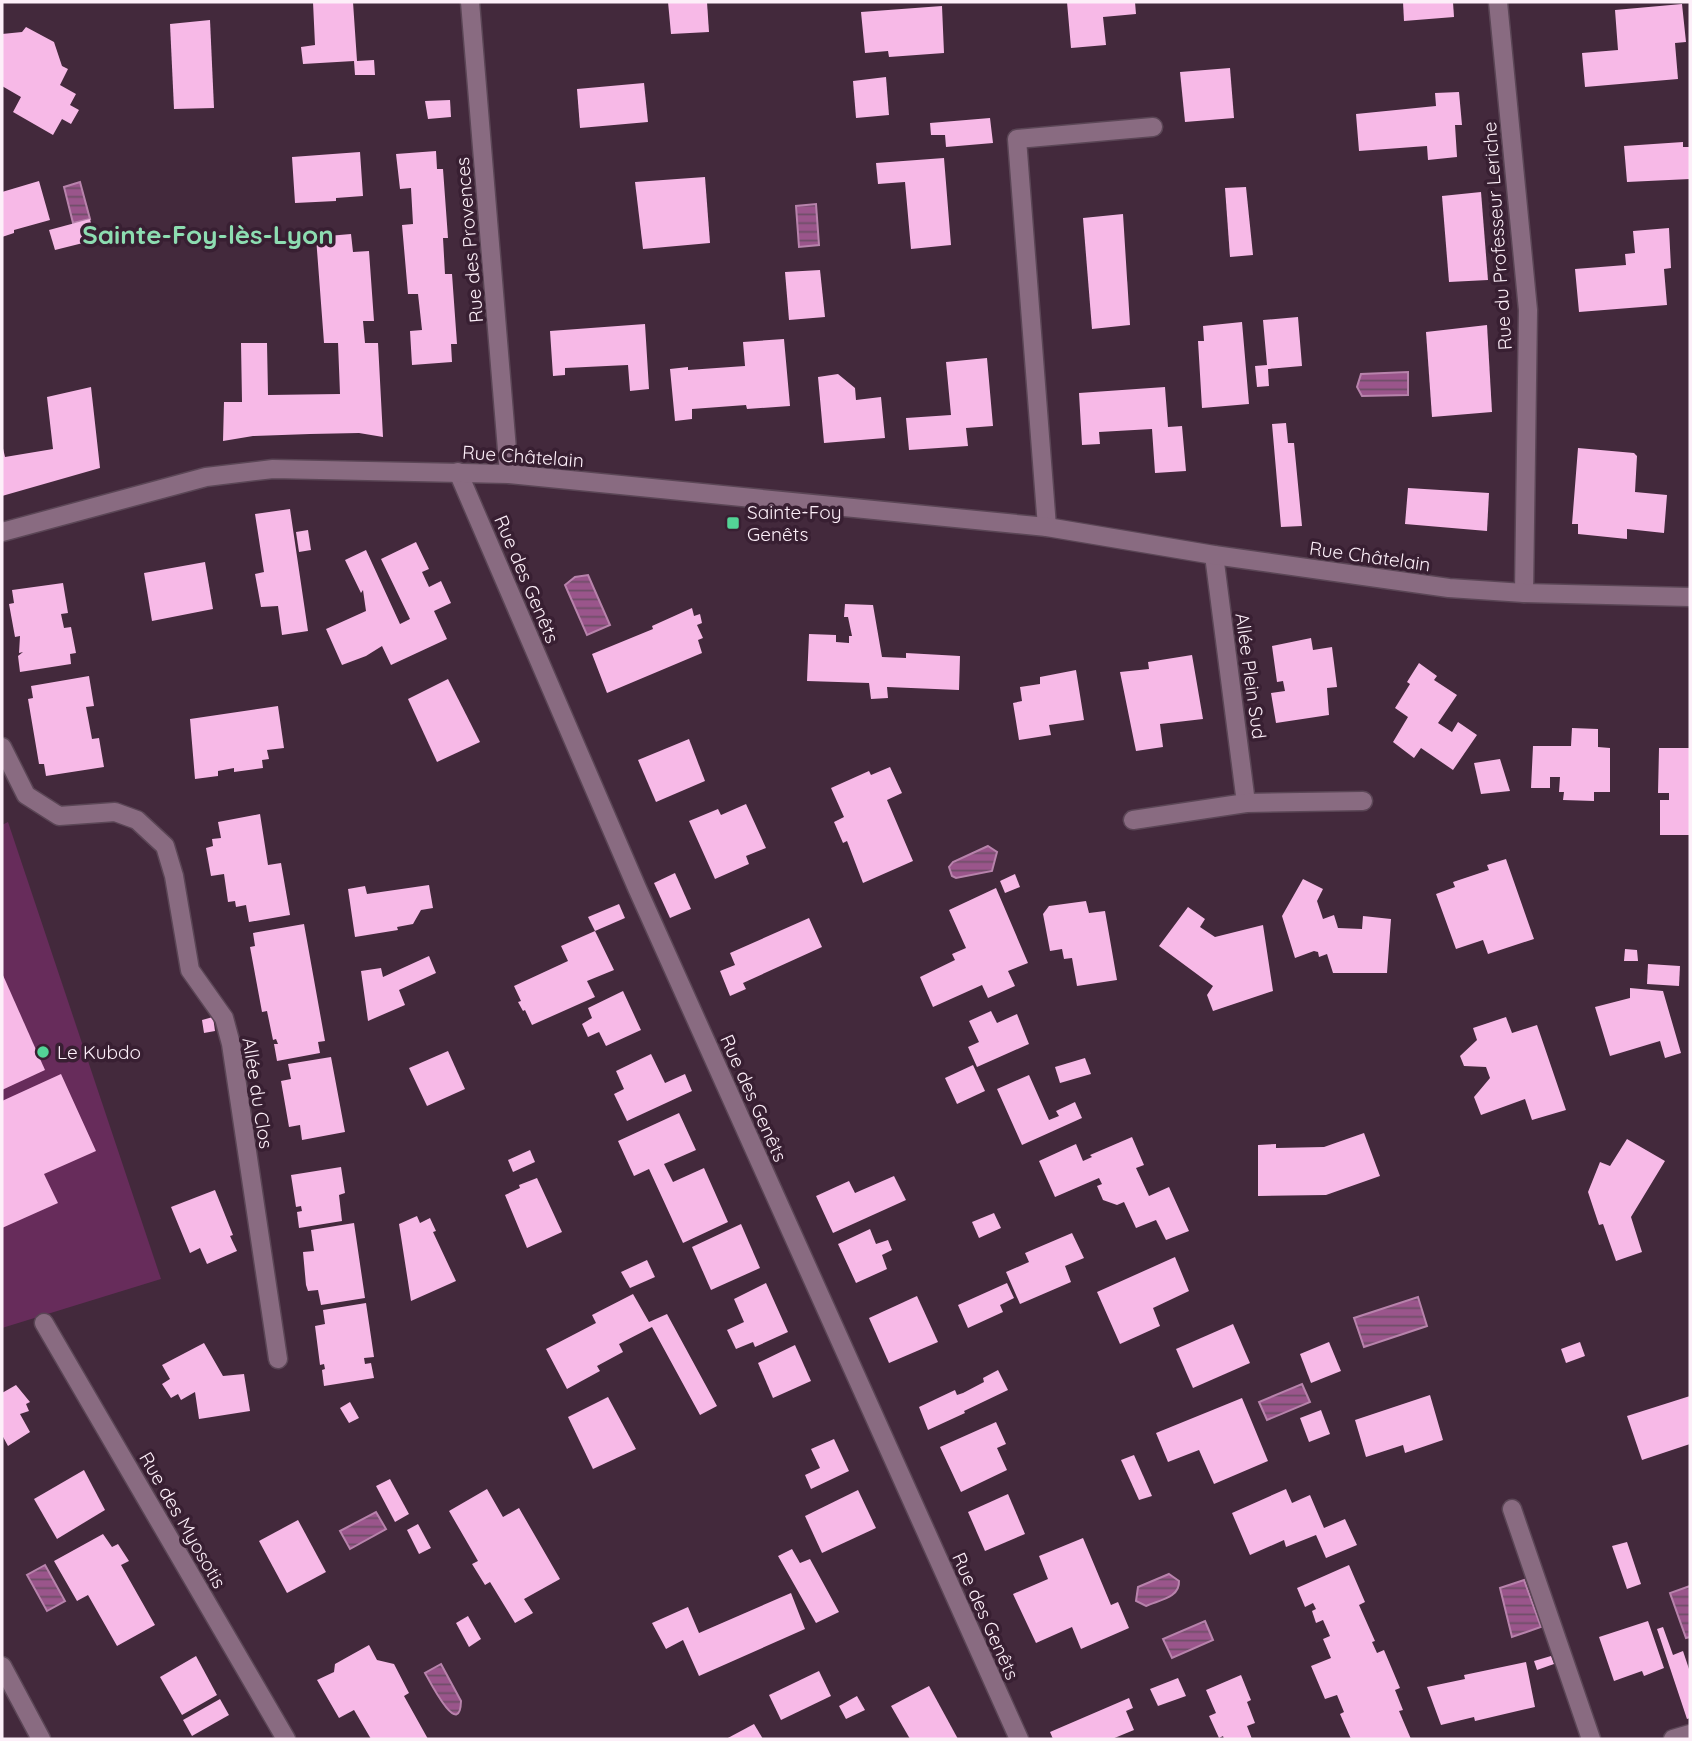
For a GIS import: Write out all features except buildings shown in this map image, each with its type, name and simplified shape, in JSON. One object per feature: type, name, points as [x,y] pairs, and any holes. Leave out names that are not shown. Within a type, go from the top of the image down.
[{"type":"street","name":"Rue des Provences","points":[[470,2],[509,474]]},
{"type":"street","name":"Rue du Professeur Leriche","points":[[1498,2],[1528,310],[1524,593]]},
{"type":"street","points":[[1046,527],[1017,139],[1153,127]]},
{"type":"street","name":"Rue Châtelain","points":[[2,532],[206,477],[273,469],[458,472],[509,474],[1046,527],[1214,555],[1449,588],[1524,593],[1690,597]]},
{"type":"street","name":"Rue des Genêts","points":[[458,472],[637,888],[1019,1739]]},
{"type":"street","name":"Allée Plein Sud","points":[[1214,555],[1246,803]]},
{"type":"street","name":"Allée du Clos","points":[[2,747],[26,795],[59,816],[115,812],[137,820],[165,846],[174,876],[190,970],[223,1018],[230,1044],[278,1359]]},
{"type":"street","points":[[1133,820],[1246,803],[1363,801]]},
{"type":"street","name":"Rue des Myosotis","points":[[44,1323],[286,1739]]},
{"type":"street","points":[[1512,1509],[1591,1739]]},
{"type":"street","points":[[2,1666],[41,1739]]},
{"type":"street","points":[[1674,1739],[1690,1734]]},
{"type":"shaded area","points":[[80,182],[90,219],[73,223],[64,187]]},
{"type":"shaded area","points":[[816,204],[819,245],[799,247],[796,206]]},
{"type":"shaded area","points":[[1408,372],[1408,395],[1362,396],[1357,387],[1361,374]]},
{"type":"shaded area","points":[[588,575],[610,625],[587,635],[565,585],[575,577]]},
{"type":"shaded area","name":"Le Kubdo","points":[[8,822],[161,1279],[2,1328],[2,825]]},
{"type":"shaded area","points":[[988,846],[997,852],[992,871],[956,878],[952,876],[949,867],[953,862]]},
{"type":"shaded area","points":[[1418,1297],[1427,1326],[1364,1347],[1354,1318]]},
{"type":"shaded area","points":[[1302,1384],[1310,1402],[1267,1420],[1259,1402]]},
{"type":"shaded area","points":[[376,1512],[386,1529],[350,1549],[340,1531]]},
{"type":"shaded area","points":[[45,1565],[65,1601],[47,1611],[27,1575]]},
{"type":"shaded area","points":[[1169,1574],[1179,1581],[1172,1595],[1146,1606],[1136,1601],[1138,1587]]},
{"type":"shaded area","points":[[1524,1580],[1541,1627],[1512,1637],[1500,1588]]},
{"type":"shaded area","points":[[1690,1586],[1690,1637],[1686,1638],[1670,1593]]},
{"type":"shaded area","points":[[1205,1621],[1213,1640],[1172,1658],[1163,1639]]},
{"type":"shaded area","points":[[441,1664],[461,1701],[456,1714],[444,1705],[425,1673]]},
{"type":"place","name":"Sainte-Foy Genêts","points":[[733,523]]},
{"type":"place","name":"Le Kubdo","points":[[43,1052]]},
{"type":"district","name":"Sainte-Foy-lès-Lyon","points":[[208,234]]}]
